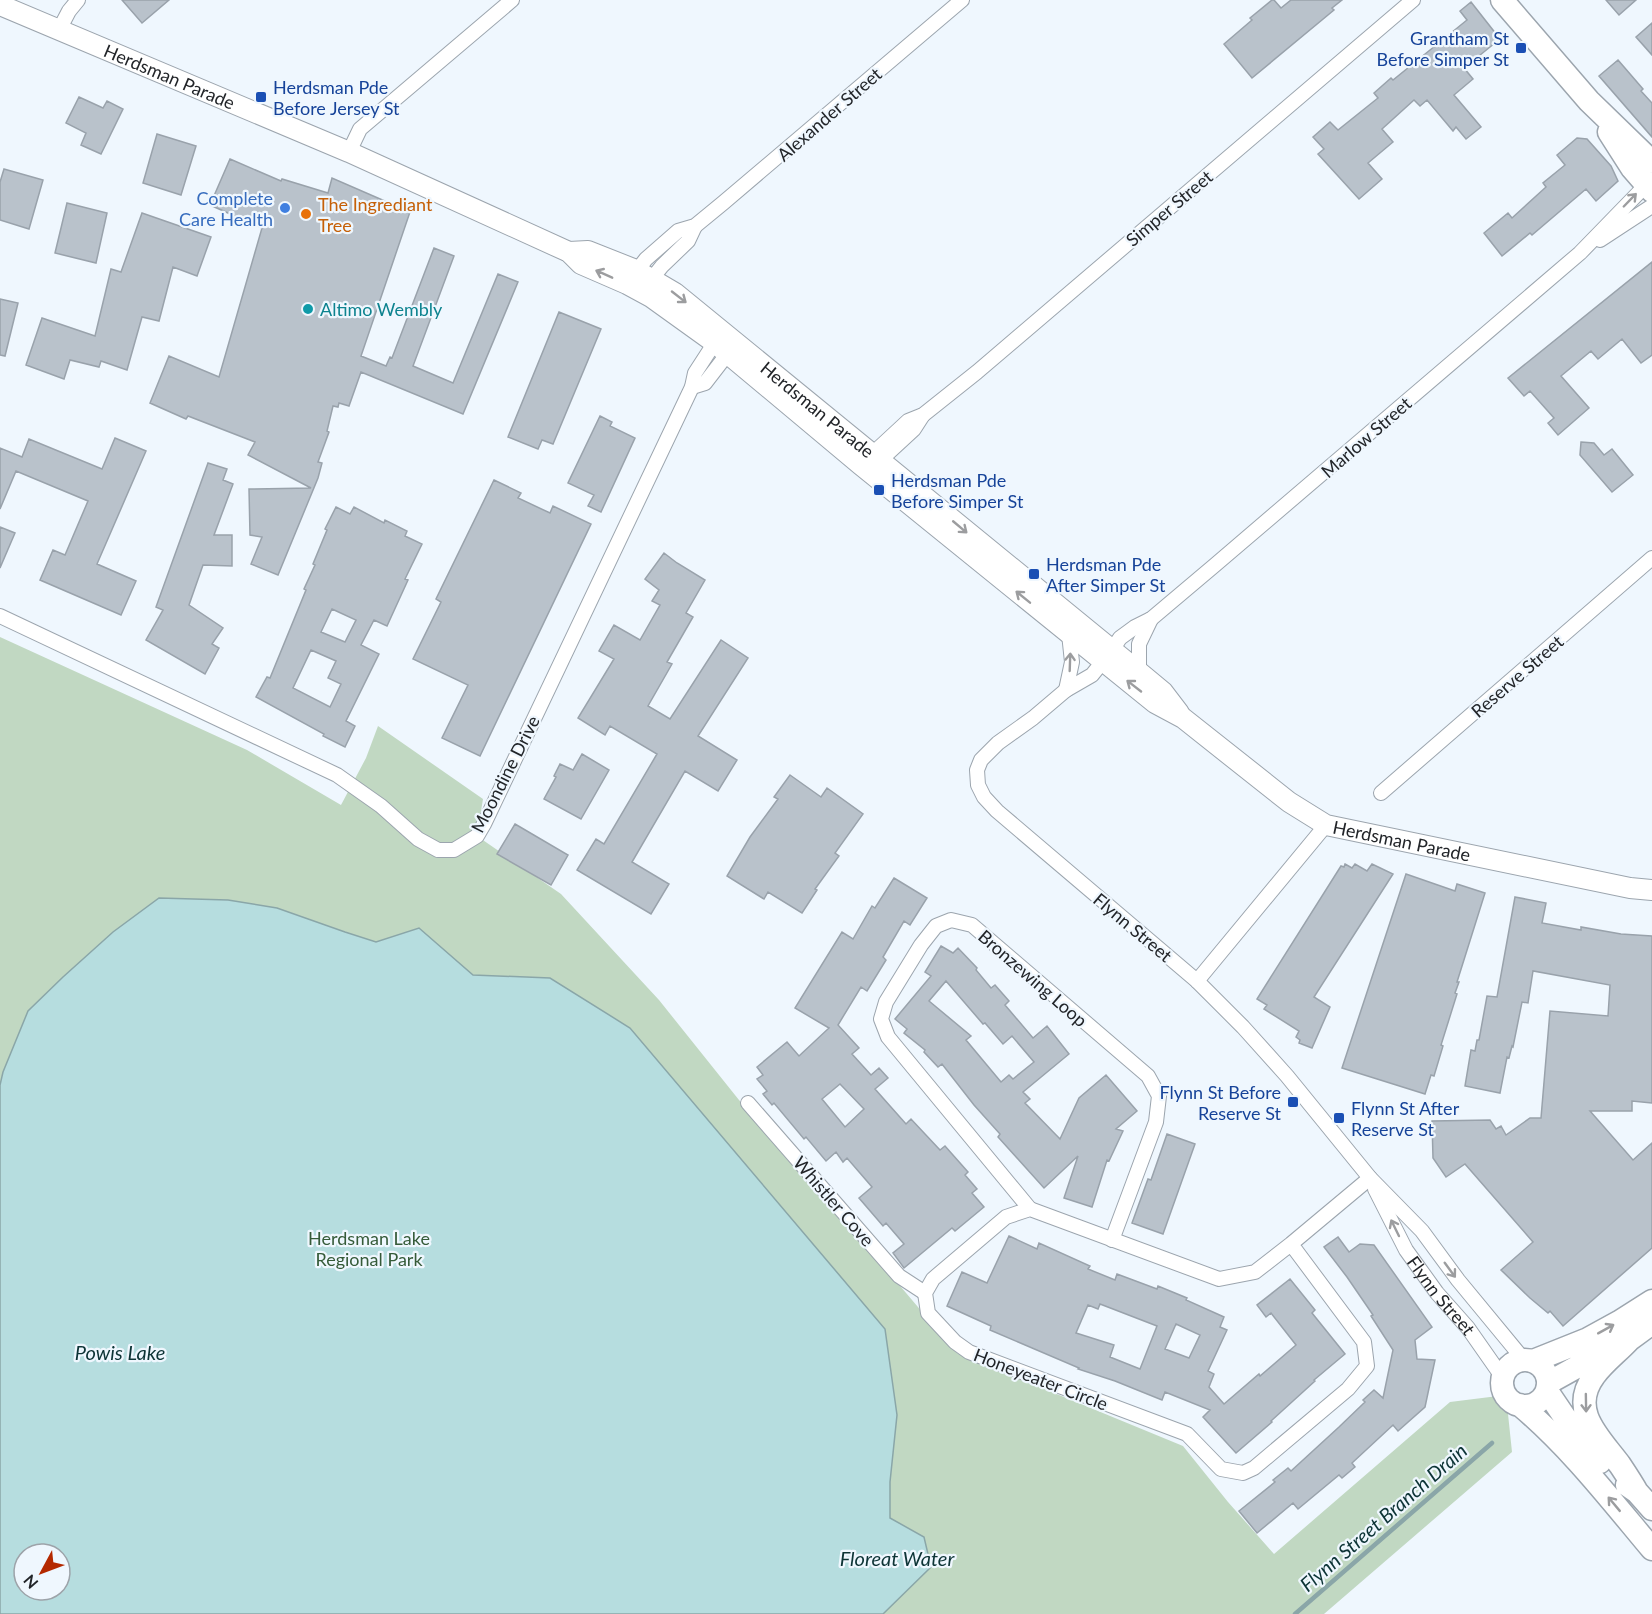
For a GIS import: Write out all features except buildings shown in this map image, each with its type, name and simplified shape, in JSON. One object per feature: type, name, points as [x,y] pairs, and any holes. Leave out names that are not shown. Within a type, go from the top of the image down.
[{"type":"main road","points":[[1502,0],[1589,101],[1650,179]]},
{"type":"main road","name":"Herdsman Parade","points":[[0,5],[349,152],[569,252],[588,251],[639,281],[675,293],[725,343],[1108,656],[1155,703],[1183,718],[1289,802],[1326,825],[1630,888],[1652,890]]},
{"type":"main road","name":"Herdsman Parade","points":[[871,463],[1069,634],[1139,672],[1163,692],[1183,718]]},
{"type":"main road","points":[[1629,1340],[1611,1348],[1548,1387],[1539,1402],[1526,1406],[1520,1405],[1512,1402],[1503,1390],[1505,1371],[1516,1361],[1528,1360],[1588,1340],[1652,1300]]},
{"type":"main road","points":[[1645,1501],[1589,1424],[1585,1402],[1593,1377],[1629,1340],[1652,1323]]},
{"type":"main road","points":[[1528,1360],[1544,1370],[1548,1376],[1548,1387],[1585,1447],[1616,1478],[1645,1501]]},
{"type":"main road","points":[[1520,1405],[1572,1454],[1652,1549]]},
{"type":"street","points":[[59,30],[78,0]]},
{"type":"street","points":[[349,152],[360,129],[512,0]]},
{"type":"street","name":"Alexander Street","points":[[639,281],[660,246],[678,231],[696,226],[962,0]]},
{"type":"street","name":"Simper Street","points":[[871,463],[908,421],[923,415],[977,372],[1413,0]]},
{"type":"street","name":"Marlow Street","points":[[1108,656],[1120,638],[1135,627],[1151,620],[1580,253],[1650,179]]},
{"type":"street","name":"Marlow Street","points":[[1580,253],[1652,206]]},
{"type":"street","name":"Moondine Drive","points":[[0,616],[337,775],[381,806],[418,839],[438,850],[454,850],[477,836],[484,824],[692,387],[705,383],[725,343]]},
{"type":"street","name":"Reserve Street","points":[[1381,793],[1652,558]]},
{"type":"street","name":"Marlow Street","points":[[1139,672],[1139,644],[1151,620]]},
{"type":"street","points":[[1066,690],[1072,662],[1069,634]]},
{"type":"street","name":"Flynn Street","points":[[1108,656],[1092,675],[1066,690],[998,743],[981,760],[977,770],[978,785],[984,797],[997,812],[1197,981],[1243,1027],[1287,1076],[1370,1178],[1422,1231],[1458,1280],[1528,1360]]},
{"type":"street","points":[[1197,981],[1326,825]]},
{"type":"street","name":"Bronzewing Loop","points":[[1030,1209],[888,1037],[881,1019],[885,1002],[921,945],[936,927],[951,920],[972,925],[1148,1076],[1159,1096],[1156,1122],[1112,1240]]},
{"type":"street","name":"Whistler Cove","points":[[748,1103],[899,1276],[925,1293]]},
{"type":"street","points":[[925,1293],[933,1279],[1006,1217],[1030,1209],[1219,1278],[1255,1272],[1370,1178]]},
{"type":"street","name":"Flynn Street","points":[[1370,1178],[1406,1250],[1437,1293],[1468,1328],[1503,1378]]},
{"type":"street","name":"Honeyeater Circle","points":[[925,1293],[928,1313],[955,1342],[969,1352],[1187,1434],[1221,1470],[1243,1473],[1254,1468],[1348,1389],[1367,1366],[1364,1342],[1291,1244]]},
{"type":"green space","name":"Herdsman Lake Regional Park","points":[[0,637],[247,750],[341,805],[366,758],[378,726],[483,799],[477,836],[561,894],[659,1000],[739,1100],[957,1353],[1183,1446],[1274,1554],[1450,1402],[1506,1395],[1512,1452],[1324,1614],[0,1614]]},
{"type":"water","name":"Herdsman Lake Regional Park","points":[[159,898],[228,900],[277,908],[376,942],[419,928],[473,975],[550,978],[630,1028],[885,1329],[897,1415],[890,1482],[890,1518],[924,1537],[931,1567],[883,1614],[0,1614],[0,1085],[28,1011],[113,932]]},
{"type":"waterway","name":"Flynn Street Branch Drain","points":[[1295,1614],[1492,1443]]},
{"type":"place","name":"Grantham St Before Simper St","points":[[1521,48]]},
{"type":"place","name":"Herdsman Pde Before Jersey St","points":[[261,97]]},
{"type":"place","name":"Complete Care Health","points":[[285,208]]},
{"type":"place","name":"The Ingrediant Tree","points":[[306,214]]},
{"type":"place","name":"Altimo Wembly","points":[[308,309]]},
{"type":"place","name":"Herdsman Pde Before Simper St","points":[[879,490]]},
{"type":"place","name":"Herdsman Pde After Simper St","points":[[1034,574]]},
{"type":"place","name":"Flynn St Before Reserve St","points":[[1293,1102]]},
{"type":"place","name":"Flynn St After Reserve St","points":[[1339,1118]]},
{"type":"water label","name":"Powis Lake","points":[[120,1352]]},
{"type":"water label","name":"Floreat Water","points":[[897,1558]]}]
